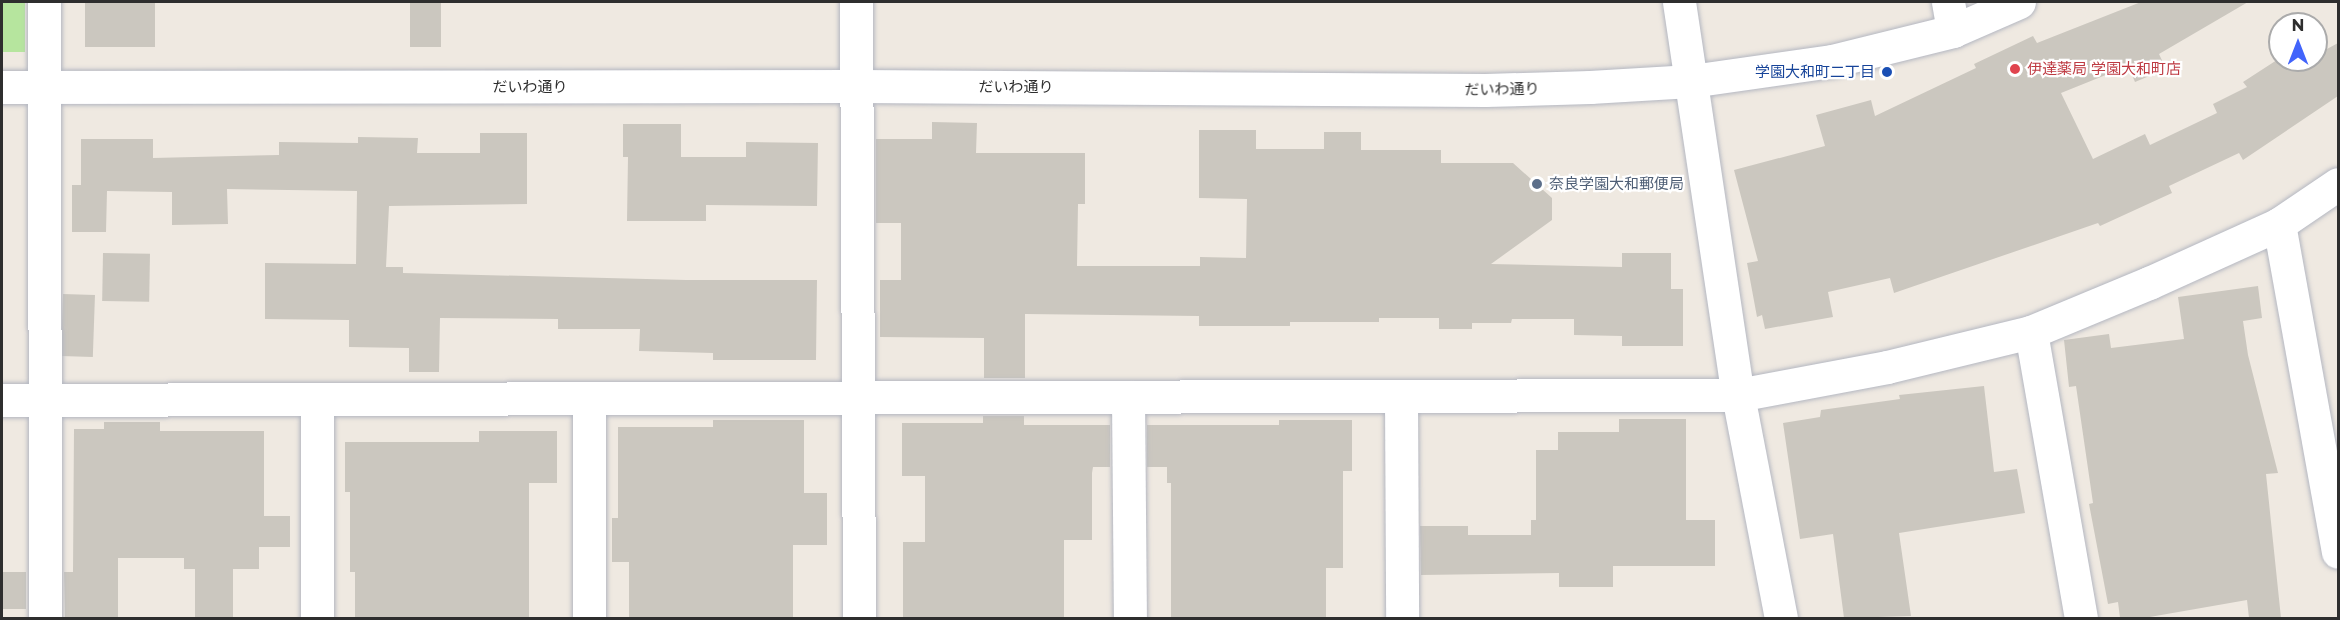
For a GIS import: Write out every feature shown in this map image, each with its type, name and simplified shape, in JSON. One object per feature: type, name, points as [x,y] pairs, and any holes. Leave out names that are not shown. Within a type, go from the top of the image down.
[{"type":"street","points":[[44,2],[45,618]]},
{"type":"street","points":[[856,2],[859,618]]},
{"type":"street","points":[[1679,2],[1738,395],[1781,618]]},
{"type":"street","name":"だいわ通り","points":[[2,87],[1485,90],[1590,87],[1690,81],[1832,61],[1950,16],[2019,2]]},
{"type":"street","points":[[2,400],[1738,395],[1887,367],[2031,332],[2149,284],[2279,224],[2338,184]]},
{"type":"street","points":[[2279,224],[2330,459],[2338,552]]},
{"type":"street","points":[[2031,332],[2081,618]]},
{"type":"street","points":[[1401,396],[1402,618]]},
{"type":"street","points":[[1128,397],[1130,618]]},
{"type":"street","points":[[317,399],[317,618]]},
{"type":"street","points":[[589,399],[589,618]]},
{"type":"green space","points":[[2,2],[25,2],[25,52],[2,52]]},
{"type":"building","points":[[85,2],[155,2],[155,47],[85,47]]},
{"type":"building","points":[[410,2],[441,2],[441,47],[410,47]]},
{"type":"building","points":[[2141,2],[2248,2],[2159,54],[2166,69],[2135,82],[2128,66],[2061,93],[2093,159],[2145,134],[2150,145],[2217,113],[2213,104],[2247,87],[2243,82],[2268,66],[2268,72],[2328,72],[2328,48],[2338,43],[2338,96],[2243,160],[2239,153],[2169,186],[2172,193],[2100,226],[2098,223],[1894,293],[1890,278],[1828,292],[1833,317],[1765,329],[1762,315],[1757,317],[1747,263],[1758,261],[1734,170],[1825,146],[1816,115],[1871,100],[1875,116],[1976,68],[1974,64],[2033,36],[2037,43]]},
{"type":"building","points":[[932,122],[977,123],[976,153],[1085,153],[1085,204],[1078,204],[1077,266],[1200,266],[1200,257],[1246,258],[1247,199],[1199,198],[1199,130],[1256,130],[1256,149],[1324,149],[1324,132],[1361,132],[1361,150],[1441,150],[1441,163],[1513,163],[1552,198],[1552,220],[1491,264],[1622,267],[1622,253],[1671,253],[1671,289],[1683,289],[1683,346],[1622,346],[1622,336],[1574,335],[1574,319],[1512,319],[1511,323],[1472,323],[1472,329],[1439,329],[1439,318],[1379,318],[1379,322],[1290,322],[1290,326],[1199,326],[1199,316],[1025,314],[1025,378],[984,378],[984,338],[880,337],[880,280],[901,280],[901,223],[876,223],[876,139],[932,139]]},
{"type":"building","points":[[623,124],[681,124],[681,157],[746,157],[746,142],[818,143],[817,206],[706,205],[706,221],[627,221],[628,157],[623,157]]},
{"type":"building","points":[[480,133],[527,133],[527,204],[389,206],[386,267],[403,267],[403,273],[686,280],[817,280],[816,360],[713,360],[713,353],[639,351],[640,329],[558,329],[558,319],[440,318],[439,372],[409,372],[409,348],[349,347],[349,320],[265,319],[265,263],[356,264],[357,191],[227,189],[228,224],[172,225],[172,192],[107,191],[106,232],[72,232],[72,185],[81,185],[81,139],[153,139],[153,158],[279,155],[279,142],[358,143],[358,137],[418,138],[417,153],[480,153]]},
{"type":"building","points":[[103,253],[150,254],[149,302],[102,301]]},
{"type":"building","points":[[2258,286],[2262,318],[2243,321],[2248,355],[2278,473],[2266,474],[2281,618],[2249,618],[2247,600],[2144,618],[2120,618],[2118,602],[2108,604],[2089,504],[2093,503],[2076,386],[2069,387],[2064,340],[2109,334],[2111,348],[2184,339],[2178,297]]},
{"type":"building","points":[[63,294],[95,295],[93,357],[61,356]]},
{"type":"building","points":[[1984,386],[1994,472],[2017,469],[2025,513],[1899,533],[1911,616],[1844,618],[1833,534],[1800,539],[1783,423],[1820,417],[1821,410],[1900,399],[1899,395]]},
{"type":"building","points":[[983,416],[1024,416],[1024,425],[1110,425],[1110,467],[1093,467],[1092,473],[1092,540],[1064,540],[1064,618],[903,618],[903,542],[925,542],[925,476],[902,476],[902,423],[983,423]]},
{"type":"building","points":[[1619,419],[1686,419],[1686,520],[1715,520],[1715,566],[1613,566],[1613,587],[1559,587],[1559,573],[1421,575],[1420,526],[1468,526],[1468,535],[1531,535],[1531,520],[1536,520],[1536,450],[1558,450],[1558,432],[1619,432]]},
{"type":"building","points":[[713,420],[804,420],[804,493],[827,493],[827,545],[793,545],[793,618],[629,618],[629,562],[612,562],[612,518],[618,518],[618,427],[713,427]]},
{"type":"building","points":[[1279,420],[1352,420],[1352,471],[1343,471],[1343,568],[1326,568],[1326,618],[1171,618],[1171,483],[1167,483],[1167,467],[1147,467],[1147,425],[1279,425]]},
{"type":"building","points":[[104,422],[160,422],[160,431],[264,431],[264,516],[290,516],[290,547],[259,547],[259,569],[233,569],[233,618],[195,618],[195,569],[184,569],[184,558],[118,558],[118,618],[65,618],[64,572],[73,572],[74,429],[104,429]]},
{"type":"building","points":[[479,431],[557,431],[557,483],[529,483],[529,618],[355,618],[355,572],[350,572],[350,492],[345,492],[345,442],[479,442]]},
{"type":"building","points":[[2,572],[26,572],[26,609],[2,609]]},
{"type":"place","name":"伊達薬局 学園大和町店","points":[[2015,69]]},
{"type":"place","name":"学園大和町二丁目","points":[[1887,72]]},
{"type":"place","name":"奈良学園大和郵便局","points":[[1537,184]]}]
